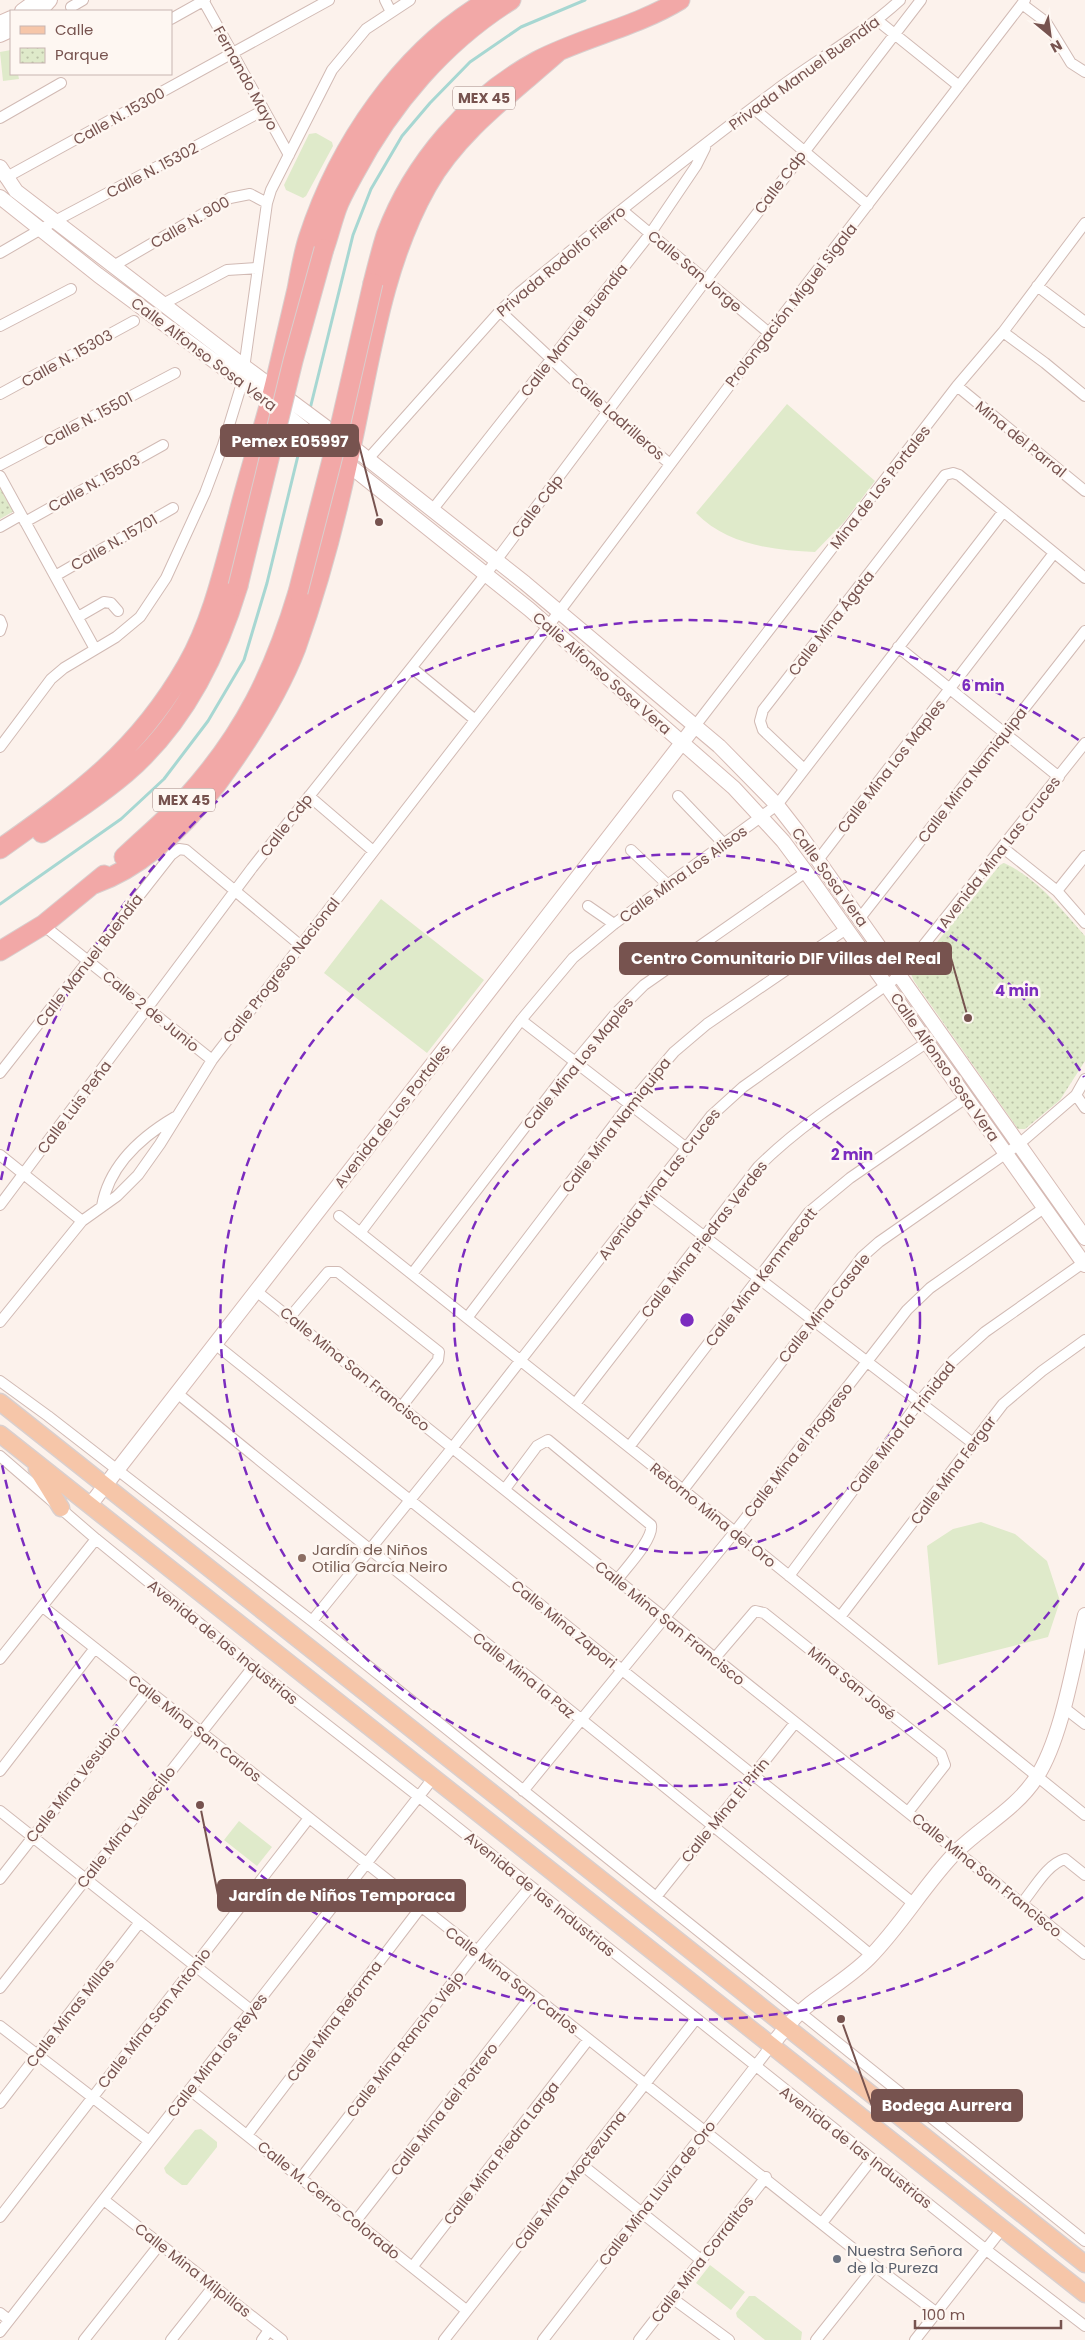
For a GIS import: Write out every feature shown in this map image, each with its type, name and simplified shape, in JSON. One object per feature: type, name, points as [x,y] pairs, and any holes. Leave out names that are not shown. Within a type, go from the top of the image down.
[{"type":"highway","points":[[0,849],[70,798],[120,756],[150,721],[187,664],[215,602],[274,397],[307,242],[322,201],[356,134],[381,98],[454,22],[488,0]]},
{"type":"highway","points":[[0,859],[79,809],[127,773],[170,724],[200,681],[220,641],[238,586],[293,361],[337,207],[362,159],[412,85],[449,46],[511,0]]},
{"type":"highway","name":"MEX 45","points":[[0,951],[43,925],[94,884],[186,798],[211,769],[241,726],[263,688],[283,641],[298,592],[336,444],[372,283],[386,235],[405,193],[427,159],[455,125],[496,87],[537,61],[653,14],[680,0]]},
{"type":"highway","points":[[94,884],[112,878],[128,868],[171,834],[199,806],[236,758],[265,712],[295,650],[311,599],[348,464],[350,445],[386,288],[403,237],[428,184],[467,133],[559,51]]},
{"type":"main road","points":[[23,10],[37,0]]},
{"type":"main road","points":[[41,10],[50,0]]},
{"type":"main road","name":"Calle Alfonso Sosa Vera","points":[[3,172],[16,191],[245,368],[348,464],[547,625],[734,788],[762,817],[806,872],[1084,1264]]},
{"type":"main road","name":"Calle Alfonso Sosa Vera","points":[[0,197],[242,383],[274,397],[350,445],[434,509],[559,612]]},
{"type":"main road","points":[[408,512],[418,498]]},
{"type":"main road","name":"Calle Sosa Vera","points":[[559,612],[720,746],[777,805],[860,918],[1085,1238]]},
{"type":"main road","name":"Avenida de Los Portales","points":[[90,1506],[695,726]]},
{"type":"main road","points":[[0,1402],[1085,2264]]},
{"type":"main road","name":"Avenida de las Industrias","points":[[0,1434],[1085,2294]]},
{"type":"main road","points":[[30,1458],[61,1508]]},
{"type":"main road","points":[[770,2046],[786,2026],[801,2012],[856,1970],[871,1955],[957,1851],[1007,1812],[1024,1795],[1037,1777],[1055,1737],[1085,1615]]},
{"type":"street","points":[[71,7],[83,0]]},
{"type":"street","points":[[172,18],[204,0]]},
{"type":"street","name":"Fernando Mayo","points":[[204,0],[289,155]]},
{"type":"street","name":"Calle N. 15300","points":[[3,172],[233,54],[329,0]]},
{"type":"street","points":[[385,0],[391,12]]},
{"type":"street","points":[[0,747],[51,679],[64,668],[116,637],[140,618],[166,578],[205,493],[224,445],[242,383],[267,202],[271,190],[332,70],[366,29],[410,0]]},
{"type":"street","name":"Privada Manuel Buendía","points":[[706,144],[808,66],[877,20],[900,0]]},
{"type":"street","name":"Calle Cdp","points":[[148,1008],[309,796],[486,574],[706,280],[894,32],[921,0]]},
{"type":"street","points":[[1024,2],[1046,22],[1071,62],[1085,72]]},
{"type":"street","name":"Prolongación Miguel Sigala","points":[[559,612],[769,333],[1024,2]]},
{"type":"street","points":[[877,20],[959,86]]},
{"type":"street","points":[[0,118],[61,84]]},
{"type":"street","points":[[753,108],[868,205]]},
{"type":"street","name":"Calle N. 15302","points":[[0,254],[55,221],[264,110]]},
{"type":"street","name":"Privada Rodolfo Fierro","points":[[368,459],[500,311],[519,293],[706,144]]},
{"type":"street","name":"Calle Manuel Buendía","points":[[434,509],[650,234],[696,166],[706,144]]},
{"type":"street","name":"Calle N. 900","points":[[115,266],[230,198],[250,194],[267,202]]},
{"type":"street","name":"Calle San Jorge","points":[[622,210],[769,333]]},
{"type":"street","name":"Mina de Los Portales","points":[[695,726],[957,386],[1003,332],[1085,223]]},
{"type":"street","points":[[164,304],[227,270],[258,268]]},
{"type":"street","points":[[1037,286],[1085,322]]},
{"type":"street","points":[[0,326],[71,289]]},
{"type":"street","name":"Calle Ladrilleros","points":[[500,311],[607,411],[670,464]]},
{"type":"street","name":"Calle N. 15303","points":[[0,394],[134,321]]},
{"type":"street","points":[[1003,332],[1085,396]]},
{"type":"street","name":"Calle N. 15501","points":[[0,465],[175,373]]},
{"type":"street","name":"Mina del Parral","points":[[957,386],[1085,491]]},
{"type":"street","name":"Calle N. 15503","points":[[0,527],[23,518],[163,445]]},
{"type":"street","name":"Calle Mina Ágata","points":[[804,769],[763,730],[760,721],[763,710],[946,475],[953,473],[959,475],[1003,512]]},
{"type":"street","points":[[0,476],[95,649]]},
{"type":"street","name":"Calle N. 15701","points":[[55,576],[173,508]]},
{"type":"street","points":[[1003,512],[1085,578]]},
{"type":"street","name":"Calle Mina Los Alisos","points":[[360,1233],[521,1020],[573,958],[614,924],[777,805],[1003,512]]},
{"type":"street","name":"Calle Mina Los Maples","points":[[818,860],[951,690],[1054,553]]},
{"type":"street","points":[[78,618],[104,602],[111,603],[118,611]]},
{"type":"street","name":"Calle Progreso Nacional","points":[[0,1322],[82,1221],[117,1196],[138,1175],[156,1151],[212,1060],[372,850],[559,612]]},
{"type":"street","points":[[0,620],[2,625],[0,631]]},
{"type":"street","name":"Calle Mina Namiquipa","points":[[860,918],[1005,731],[1085,632]]},
{"type":"street","points":[[898,647],[1059,776]]},
{"type":"street","points":[[412,668],[474,719]]},
{"type":"street","name":"Avenida Mina Las Cruces","points":[[312,1621],[454,1447],[685,1147],[711,1116],[743,1087],[899,976],[1085,742]]},
{"type":"street","points":[[309,796],[372,850]]},
{"type":"street","points":[[678,796],[724,844]]},
{"type":"street","points":[[1002,847],[1057,891],[1085,923]]},
{"type":"street","name":"Calle Manuel Buendía","points":[[0,1073],[90,962],[171,856],[179,849],[186,850],[236,891]]},
{"type":"street","points":[[631,850],[668,885]]},
{"type":"street","points":[[1057,891],[1085,856]]},
{"type":"street","name":"Calle Mina Los Maples","points":[[412,1274],[575,1062],[616,1013],[644,985],[806,872]]},
{"type":"street","points":[[236,891],[300,945]]},
{"type":"street","points":[[588,906],[614,924]]},
{"type":"street","name":"Calle 2 de Junio","points":[[43,925],[212,1060]]},
{"type":"street","name":"Calle Mina Namiquipa","points":[[467,1318],[630,1105],[674,1052],[707,1024],[846,928]]},
{"type":"street","name":"Calle Luis Peña","points":[[0,1204],[148,1008]]},
{"type":"street","points":[[521,1020],[685,1147]]},
{"type":"street","name":"Calle Mina Piedras Verdes","points":[[575,1404],[704,1236],[758,1168],[774,1151],[811,1122],[926,1043]]},
{"type":"street","name":"Calle Mina Casale","points":[[682,1490],[845,1276],[879,1242],[1018,1144],[1076,1095],[1085,1079]]},
{"type":"street","points":[[1076,1095],[1085,1108]]},
{"type":"street","name":"Calle Mina Kemmecott","points":[[629,1447],[760,1279],[790,1235],[828,1194],[966,1098]]},
{"type":"street","points":[[102,1206],[104,1194],[115,1172],[134,1148],[156,1128],[176,1117]]},
{"type":"street","points":[[0,1155],[82,1221]]},
{"type":"street","points":[[649,1194],[974,1444]]},
{"type":"street","name":"Calle Mina el Progreso","points":[[522,1791],[620,1669],[734,1533],[918,1298],[1044,1208]]},
{"type":"street","name":"Retorno Mina del Oro","points":[[339,1216],[790,1576],[1085,1815]]},
{"type":"street","name":"Calle Mina la Trinidad","points":[[790,1576],[919,1402],[967,1346],[1084,1264]]},
{"type":"street","points":[[290,1317],[328,1272],[335,1270],[400,1321],[440,1355],[402,1406]]},
{"type":"street","name":"Calle Mina San Francisco","points":[[256,1291],[454,1447],[714,1659],[1085,1954]]},
{"type":"street","name":"Calle Mina Fergar","points":[[840,1617],[1003,1404],[1042,1371],[1085,1340]]},
{"type":"street","name":"Calle Mina Zapori","points":[[215,1344],[913,1903]]},
{"type":"street","points":[[0,1381],[312,1621],[1085,2241]]},
{"type":"street","name":"Calle Mina la Paz","points":[[177,1394],[580,1720],[714,1825],[871,1955]]},
{"type":"street","points":[[505,1489],[537,1446],[548,1440],[651,1525],[652,1530],[647,1540],[617,1580]]},
{"type":"street","name":"Avenida de las Industrias","points":[[0,1456],[96,1539],[253,1667],[418,1796],[985,2249],[1085,2326]]},
{"type":"street","points":[[0,1659],[96,1539]]},
{"type":"street","name":"Calle Mina San Carlos","points":[[43,1607],[588,2040],[937,2313]]},
{"type":"street","name":"Mina San José","points":[[714,1659],[755,1611],[764,1613],[941,1754],[945,1765],[908,1812]]},
{"type":"street","points":[[0,1772],[95,1648]]},
{"type":"street","name":"Calle Mina Vallecillo","points":[[0,1988],[253,1667]]},
{"type":"street","name":"Calle Mina Vesubio","points":[[0,1879],[148,1690]]},
{"type":"street","points":[[1063,1707],[1085,1724]]},
{"type":"street","name":"Calle Mina El Pirin","points":[[656,1897],[795,1722]]},
{"type":"street","name":"Calle Mina los Reyes","points":[[0,2332],[434,1777]]},
{"type":"street","points":[[0,1811],[252,2011]]},
{"type":"street","name":"Calle Mina San Antonio","points":[[0,2217],[309,1818]]},
{"type":"street","points":[[1022,1903],[1053,1864],[1061,1860],[1065,1859],[1085,1875]]},
{"type":"street","name":"Calle Mina Rancho Viejo","points":[[301,2178],[477,1951],[530,1886]]},
{"type":"street","name":"Calle Mina Reforma","points":[[247,2135],[422,1907]]},
{"type":"street","name":"Calle Minas Millas","points":[[0,2103],[140,1922]]},
{"type":"street","name":"Calle Mina del Potrero","points":[[355,2222],[532,1995]]},
{"type":"street","name":"Calle Mina Moctezuma","points":[[444,2340],[696,2019]]},
{"type":"street","points":[[0,2026],[149,2142]]},
{"type":"street","name":"Calle Mina Piedra Larga","points":[[413,2266],[588,2040]]},
{"type":"street","name":"Calle Mina Lluvia de Oro","points":[[543,2340],[770,2046]]},
{"type":"street","name":"Calle M. Cerro Colorado","points":[[190,2090],[466,2310]]},
{"type":"street","points":[[822,2223],[872,2159]]},
{"type":"street","points":[[582,2165],[701,2260]]},
{"type":"street","name":"Calle Mina Corralitos","points":[[639,2340],[766,2178]]},
{"type":"street","name":"Calle Mina Milpillas","points":[[104,2200],[282,2340]]},
{"type":"street","points":[[915,2340],[985,2249],[1002,2230]]},
{"type":"street","points":[[84,2340],[160,2244]]},
{"type":"street","points":[[816,2340],[875,2266]]},
{"type":"street","points":[[171,2340],[213,2287]]},
{"type":"street","points":[[672,2298],[728,2340]]},
{"type":"street","points":[[0,2313],[9,2320]]},
{"type":"street","points":[[262,2340],[269,2330]]},
{"type":"green space","points":[[10,50],[10,75],[18,75],[19,79],[3,81],[0,52]]},
{"type":"green space","points":[[316,133],[332,142],[333,146],[306,196],[303,198],[286,190],[284,185],[309,134]]},
{"type":"green space","points":[[787,404],[875,481],[844,522],[815,552],[783,550],[751,544],[722,532],[708,524],[696,513]]},
{"type":"green space","points":[[0,486],[14,511],[0,519]]},
{"type":"green space","points":[[1004,863],[1016,869],[1038,886],[1058,905],[1085,936],[1085,1061],[1060,1100],[1025,1129],[1018,1129],[914,981],[911,974],[1000,865]]},
{"type":"green space","points":[[381,899],[484,980],[427,1053],[324,973]]},
{"type":"green space","points":[[981,1522],[1015,1534],[1047,1561],[1060,1601],[1048,1637],[938,1665],[927,1546],[953,1529]]},
{"type":"green space","points":[[239,1821],[272,1847],[257,1866],[224,1840]]},
{"type":"green space","points":[[201,2129],[217,2142],[217,2147],[187,2185],[182,2185],[166,2173],[164,2168],[195,2130]]},
{"type":"green space","points":[[710,2265],[745,2292],[731,2310],[696,2283]]},
{"type":"green space","points":[[749,2296],[755,2296],[802,2332],[801,2340],[765,2340],[737,2317],[736,2313]]},
{"type":"waterway","points":[[310,409],[353,235],[371,189],[402,136],[430,103],[470,62],[521,27],[585,0]]},
{"type":"waterway","points":[[0,904],[121,819],[164,779],[208,721],[244,660],[267,583],[303,435]]},
{"type":"place","name":"Pemex E05997","points":[[379,522]]},
{"type":"place","name":"Centro Comunitario DIF Villas del Real","points":[[968,1018]]},
{"type":"place","name":"Jardín de Niños Otilia García Neiro","points":[[302,1558]]},
{"type":"place","name":"Jardín de Niños Temporaca","points":[[200,1805]]},
{"type":"place","name":"Bodega Aurrera","points":[[841,2019]]},
{"type":"place","name":"Nuestra Señora de la Pureza","points":[[837,2259]]}]
